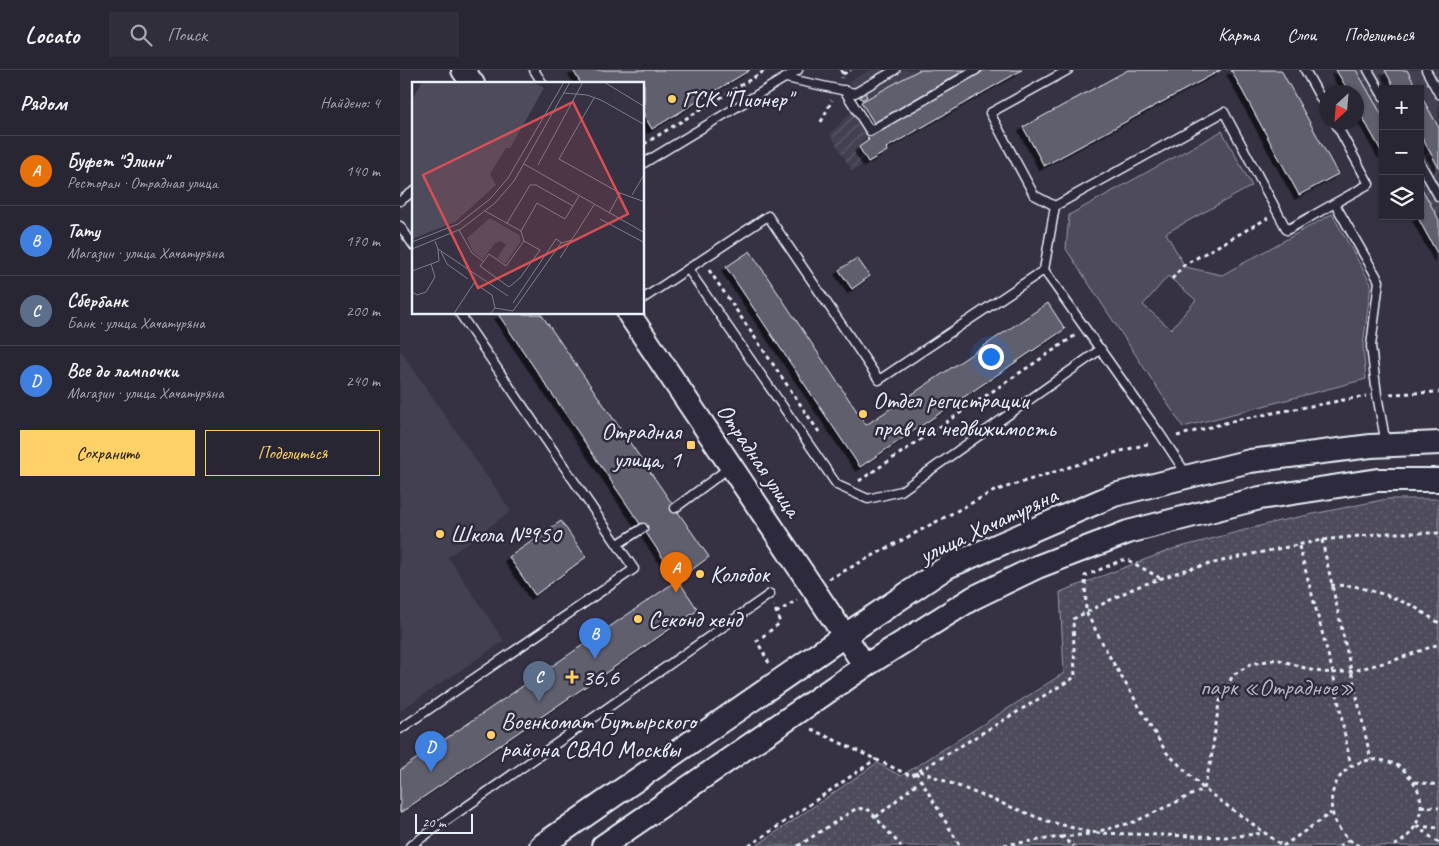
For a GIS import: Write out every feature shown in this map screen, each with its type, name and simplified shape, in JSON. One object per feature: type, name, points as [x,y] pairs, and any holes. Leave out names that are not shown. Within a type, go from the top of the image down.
[{"type":"main road","points":[[464,70],[472,82]]},
{"type":"main road","name":"Отрадная улица","points":[[630,315],[865,666]]},
{"type":"main road","name":"улица Хачатуряна","points":[[541,846],[844,636],[947,568],[1114,496],[1250,461],[1372,446],[1439,443]]},
{"type":"main road","points":[[603,846],[865,666],[973,598],[1038,567],[1128,532],[1260,498],[1378,480],[1439,480]]},
{"type":"lane","points":[[534,70],[542,82]]},
{"type":"lane","points":[[645,162],[798,70]]},
{"type":"lane","points":[[786,78],[855,92],[895,70]]},
{"type":"lane","points":[[844,90],[870,132],[976,70]]},
{"type":"lane","points":[[1055,206],[1034,195],[990,113],[1068,70]]},
{"type":"lane","points":[[1305,70],[1319,95]]},
{"type":"lane","points":[[1368,70],[1379,89]]},
{"type":"lane","points":[[1426,70],[1439,94]]},
{"type":"lane","points":[[1055,206],[1224,112],[1287,230],[1369,184],[1339,130]]},
{"type":"lane","points":[[1424,170],[1439,197]]},
{"type":"lane","points":[[400,201],[412,192]]},
{"type":"lane","points":[[1336,204],[1379,281],[1371,346],[1386,445]]},
{"type":"lane","points":[[1055,206],[1044,270],[1101,349],[1188,477]]},
{"type":"lane","points":[[645,297],[768,216],[879,380],[1044,270]]},
{"type":"lane","points":[[400,226],[412,243]]},
{"type":"lane","points":[[688,269],[837,485],[868,499],[901,491],[1101,349]]},
{"type":"lane","points":[[400,729],[634,569],[461,315]]},
{"type":"lane","points":[[675,508],[732,466]]},
{"type":"lane","points":[[618,544],[643,528]]},
{"type":"lane","points":[[410,846],[770,594]]},
{"type":"path","points":[[645,143],[766,70]]},
{"type":"path","points":[[843,74],[851,70]]},
{"type":"path","points":[[1172,279],[1184,265],[1278,212]]},
{"type":"path","points":[[840,573],[994,491],[1114,453],[1240,419],[1358,396],[1439,392]]},
{"type":"path","points":[[808,727],[911,776],[1075,678],[1072,619],[1134,588],[1185,570],[1322,540],[1388,533],[1439,533]]},
{"type":"path","points":[[1322,540],[1371,760]]},
{"type":"path","points":[[1299,546],[1332,673],[1351,767]]},
{"type":"path","points":[[1160,579],[1128,560],[1122,560],[1084,576],[1086,612],[1111,659],[1166,752],[1204,790],[1283,846],[1331,813]]},
{"type":"path","points":[[1331,585],[1354,586],[1386,595],[1413,606],[1439,623]]},
{"type":"path","points":[[769,664],[757,641],[780,623],[770,594]]},
{"type":"path","points":[[1204,790],[1211,760],[1219,702],[1233,675],[1251,664],[1277,658],[1314,671],[1332,673],[1352,671],[1395,660],[1439,644]]},
{"type":"path","points":[[749,846],[876,759]]},
{"type":"path","points":[[1359,846],[1348,840],[1337,828],[1331,813],[1332,795],[1338,779],[1351,767],[1371,760],[1388,761],[1404,769],[1415,782],[1421,806],[1416,826],[1400,843],[1393,846]]},
{"type":"path","points":[[918,771],[921,780],[960,846]]},
{"type":"path","points":[[918,771],[1044,820],[1092,833],[1228,837],[1265,833]]},
{"type":"path","points":[[876,817],[921,780]]},
{"type":"path","points":[[1415,782],[1439,784]]},
{"type":"path","points":[[996,846],[1092,833],[1134,822],[1204,790]]},
{"type":"path","points":[[1421,806],[1439,808]]},
{"type":"path","points":[[798,846],[803,845],[857,808],[869,810],[901,846]]},
{"type":"path","points":[[1416,826],[1439,828]]},
{"type":"path","points":[[1416,826],[1439,843]]},
{"type":"path","points":[[1061,838],[1074,846]]},
{"type":"path","points":[[1339,846],[1348,840]]},
{"type":"shaded area","points":[[870,70],[919,70],[861,102],[849,81]]},
{"type":"shaded area","points":[[919,70],[1022,70],[886,148],[887,151],[852,171],[830,134],[861,102]]},
{"type":"shaded area","points":[[1336,70],[1407,70],[1415,85],[1379,85],[1379,145],[1364,110],[1364,85],[1345,85]]},
{"type":"shaded area","points":[[1407,70],[1439,70],[1438,126],[1424,101],[1424,85],[1415,85]]},
{"type":"shaded area","points":[[1424,101],[1439,126],[1439,257],[1419,220],[1424,220]]},
{"type":"shaded area","name":"Школа №950","points":[[400,350],[511,511],[448,557],[504,641],[400,711]]},
{"type":"green space","points":[[1222,131],[1252,186],[1166,233],[1185,267],[1222,275],[1332,214],[1371,284],[1363,346],[1366,379],[1183,427],[1066,249],[1069,215]],"holes":[[[1168,276],[1196,300],[1171,329],[1143,305]]]},
{"type":"green space","name":"парк «Отрадное»","points":[[1387,499],[1439,499],[1439,846],[756,846],[877,763],[901,776],[1064,673],[1060,592],[1173,549],[1279,521]]},
{"type":"building","name":"ГСК \"Пионер\"","points":[[573,70],[750,70],[652,129],[645,117],[645,82],[580,82]]},
{"type":"building","points":[[919,70],[965,70],[874,123],[861,102]]},
{"type":"building","points":[[985,70],[1022,70],[886,148],[887,151],[868,162],[859,147],[869,140],[867,138]]},
{"type":"building","points":[[1128,70],[1221,70],[1044,166],[1023,127]]},
{"type":"building","points":[[1231,70],[1281,70],[1338,174],[1299,195]]},
{"type":"building","points":[[1336,70],[1356,70],[1379,110],[1379,147],[1364,120],[1364,85],[1345,85]]},
{"type":"building","points":[[1385,70],[1407,70],[1415,85],[1393,85]]},
{"type":"building","points":[[864,91],[867,97],[862,100],[858,94]]},
{"type":"building","points":[[1424,101],[1439,128],[1439,168],[1424,141]]},
{"type":"building","points":[[1424,192],[1439,220],[1439,257],[1419,220],[1424,220]]},
{"type":"building","points":[[750,251],[866,425],[1048,303],[1065,329],[860,467],[726,267]]},
{"type":"building","points":[[857,258],[870,276],[852,289],[839,270]]},
{"type":"building","points":[[499,315],[542,315],[709,557],[678,580]]},
{"type":"building","points":[[561,521],[586,557],[535,595],[509,557]]},
{"type":"building","points":[[678,580],[698,610],[400,813],[400,770]]},
{"type":"place","name":"ГСК \"Пионер\"","points":[[672,99]]},
{"type":"place","name":"Отдел регистрации прав на недвижимость","points":[[863,414]]},
{"type":"place","name":"Отрадная улица, 1","points":[[691,445]]},
{"type":"place","name":"Школа №950","points":[[440,534]]},
{"type":"place","name":"Колобок","points":[[700,574]]},
{"type":"place","name":"Буфет \"Элинн\"","points":[[676,593]]},
{"type":"place","name":"Секонд хенд","points":[[638,619]]},
{"type":"place","name":"Тату","points":[[595,659]]},
{"type":"place","name":"36,6","points":[[572,677]]},
{"type":"place","name":"Сбербанк","points":[[539,702]]},
{"type":"place","name":"Военкомат Бутырского района СВАО Москвы","points":[[491,735]]},
{"type":"place","name":"Все до лампочки","points":[[431,772]]}]
